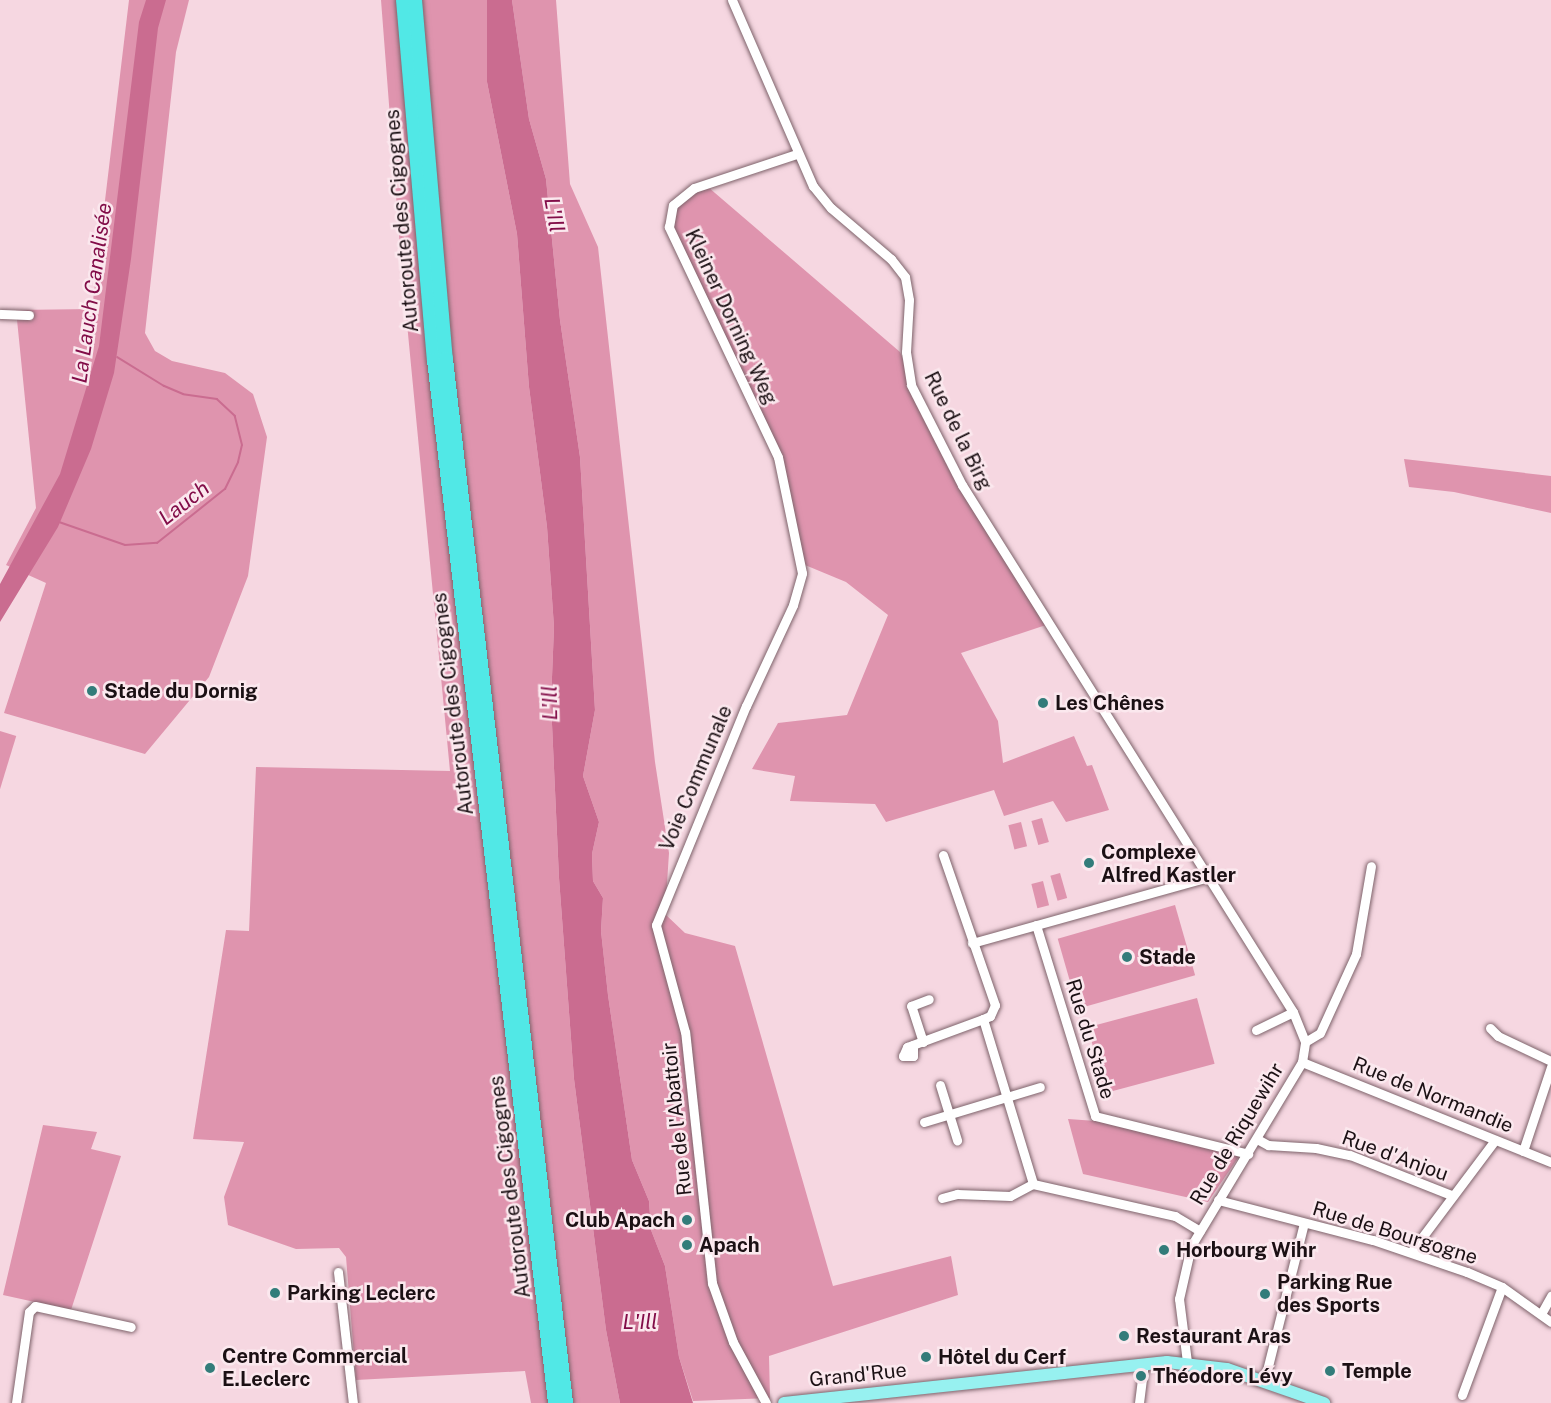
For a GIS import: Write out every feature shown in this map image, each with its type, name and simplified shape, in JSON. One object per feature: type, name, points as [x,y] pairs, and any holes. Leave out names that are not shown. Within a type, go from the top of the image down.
[{"type":"highway","name":"Autoroute des Cigognes","points":[[403,0],[435,372],[555,1403]]},
{"type":"highway","name":"Autoroute des Cigognes","points":[[415,0],[447,370],[566,1403]]},
{"type":"main road","name":"Grand'Rue","points":[[784,1403],[831,1398],[867,1398],[1144,1364],[1187,1362],[1227,1369],[1324,1403]]},
{"type":"street","name":"Rue de la Birg","points":[[732,0],[797,154],[824,201],[902,270],[909,291],[907,364],[916,396],[973,504],[1293,1012],[1305,1042]]},
{"type":"street","name":"Kleiner Dorning Weg","points":[[797,154],[694,188],[673,205],[669,227],[778,457],[802,573]]},
{"type":"street","points":[[0,314],[29,315]]},
{"type":"street","name":"Voie Communale","points":[[675,1001],[656,925],[660,911],[793,604],[802,573]]},
{"type":"street","points":[[929,999],[911,1006],[918,1043],[990,1016],[995,1005],[943,855]]},
{"type":"street","points":[[1305,1042],[1320,1033],[1356,954],[1371,866]]},
{"type":"street","points":[[972,943],[1208,876]]},
{"type":"street","name":"Rue du Stade","points":[[1036,925],[1095,1116],[1248,1154]]},
{"type":"street","name":"Rue de l'Abattoir","points":[[675,1001],[686,1032],[712,1283],[733,1342],[766,1403]]},
{"type":"street","points":[[1256,1030],[1293,1012]]},
{"type":"street","points":[[983,1019],[1033,1184]]},
{"type":"street","points":[[1490,1028],[1498,1036],[1551,1060]]},
{"type":"street","name":"Rue de Riquewihr","points":[[1187,1362],[1180,1283],[1191,1246],[1302,1062],[1305,1042]]},
{"type":"street","name":"Rue de Normandie","points":[[1302,1062],[1551,1162]]},
{"type":"street","points":[[1523,1150],[1551,1067]]},
{"type":"street","points":[[940,1085],[957,1140]]},
{"type":"street","points":[[924,1122],[949,1112],[1040,1087]]},
{"type":"street","name":"Rue d'Anjou","points":[[1257,1139],[1268,1145],[1316,1148],[1350,1155],[1452,1195]]},
{"type":"street","points":[[1411,1252],[1495,1140]]},
{"type":"street","points":[[942,1198],[957,1194],[1010,1196],[1033,1184],[1175,1216],[1200,1231]]},
{"type":"street","name":"Rue de Bourgogne","points":[[1218,1200],[1411,1252],[1502,1287],[1551,1322]]},
{"type":"street","points":[[1264,1382],[1304,1223]]},
{"type":"street","points":[[338,1272],[353,1403]]},
{"type":"street","points":[[1462,1395],[1502,1287]]},
{"type":"street","points":[[1541,1314],[1551,1296]]},
{"type":"street","points":[[16,1403],[29,1312],[35,1306],[131,1327]]},
{"type":"street","points":[[1138,1403],[1144,1364]]},
{"type":"street","points":[[831,1398],[846,1403]]},
{"type":"shaded area","points":[[129,0],[189,0],[176,52],[145,333],[155,351],[172,361],[225,373],[253,394],[267,437],[248,576],[209,677],[145,754],[4,713],[46,583],[6,565],[36,508],[16,310],[92,309]]},
{"type":"shaded area","points":[[381,0],[487,0],[487,82],[517,234],[529,387],[547,527],[554,627],[551,702],[559,878],[574,1079],[606,1330],[620,1403],[531,1403],[525,1371],[356,1380],[346,1257],[339,1248],[296,1249],[228,1225],[224,1197],[244,1142],[193,1139],[226,930],[249,931],[256,767],[450,771],[401,261]]},
{"type":"shaded area","points":[[512,0],[556,0],[570,184],[598,247],[655,762],[669,853],[665,914],[685,933],[735,946],[833,1286],[951,1256],[958,1295],[769,1356],[770,1398],[693,1401],[679,1357],[665,1266],[651,1230],[649,1201],[632,1160],[608,995],[601,931],[603,898],[593,881],[592,854],[599,822],[583,776],[595,710],[580,457],[560,320],[546,179],[529,119]]},
{"type":"shaded area","points":[[708,187],[900,352],[948,463],[1046,625],[961,653],[998,721],[1003,763],[1074,736],[1087,766],[1092,765],[1109,810],[1066,822],[1053,801],[1004,816],[994,790],[886,822],[875,804],[790,801],[795,776],[752,769],[778,723],[847,715],[888,615],[846,582],[805,565],[776,455],[671,233],[674,199]]},
{"type":"shaded area","points":[[1404,459],[1551,476],[1551,513],[1454,492],[1409,487]]},
{"type":"shaded area","points":[[0,731],[16,736],[0,789]]},
{"type":"shaded area","points":[[1042,818],[1049,842],[1038,845],[1031,821]]},
{"type":"shaded area","points":[[1021,822],[1027,846],[1014,849],[1008,825]]},
{"type":"shaded area","points":[[1060,873],[1067,898],[1058,901],[1050,876]]},
{"type":"shaded area","points":[[1043,881],[1049,905],[1037,908],[1031,884]]},
{"type":"shaded area","name":"Stade","points":[[1175,905],[1195,975],[1078,1009],[1058,939]]},
{"type":"shaded area","name":"Stade","points":[[1197,998],[1215,1064],[1105,1093],[1088,1027]]},
{"type":"shaded area","points":[[1068,1119],[1096,1121],[1240,1155],[1208,1202],[1083,1174]]},
{"type":"shaded area","points":[[43,1125],[97,1132],[91,1149],[121,1156],[71,1310],[3,1295]]},
{"type":"water","name":"La Lauch Canalisée","points":[[146,0],[166,0],[158,28],[131,259],[114,373],[91,449],[58,527],[0,622],[0,584],[60,474],[99,346],[139,22]]},
{"type":"water","name":"L'Ill","points":[[487,0],[512,0],[529,119],[546,179],[560,320],[580,457],[595,710],[583,776],[599,822],[592,854],[593,881],[603,898],[601,931],[608,995],[632,1160],[649,1201],[651,1230],[665,1266],[679,1357],[693,1403],[620,1403],[606,1330],[574,1079],[559,878],[551,702],[554,627],[547,527],[529,387],[517,234],[487,82]]},
{"type":"waterway","name":"Lauch","points":[[59,522],[125,545],[157,543],[225,489],[238,462],[242,445],[235,416],[217,399],[183,394],[164,386],[117,357]]},
{"type":"place","name":"Stade du Dornig","points":[[92,691]]},
{"type":"place","name":"Les Chênes","points":[[1043,703]]},
{"type":"place","name":"Complexe Alfred Kastler","points":[[1089,863]]},
{"type":"place","name":"Stade","points":[[1127,957]]},
{"type":"place","name":"Club Apach","points":[[687,1220]]},
{"type":"place","name":"Apach","points":[[687,1245]]},
{"type":"place","name":"Horbourg Wihr","points":[[1164,1250]]},
{"type":"place","name":"Parking Leclerc","points":[[275,1293]]},
{"type":"place","name":"Parking Rue des Sports","points":[[1265,1294]]},
{"type":"place","name":"Restaurant Aras","points":[[1124,1336]]},
{"type":"place","name":"Hôtel du Cerf","points":[[926,1357]]},
{"type":"place","name":"Centre Commercial E.Leclerc","points":[[210,1368]]},
{"type":"place","name":"Temple","points":[[1330,1371]]},
{"type":"place","name":"Théodore Lévy","points":[[1141,1376]]}]
